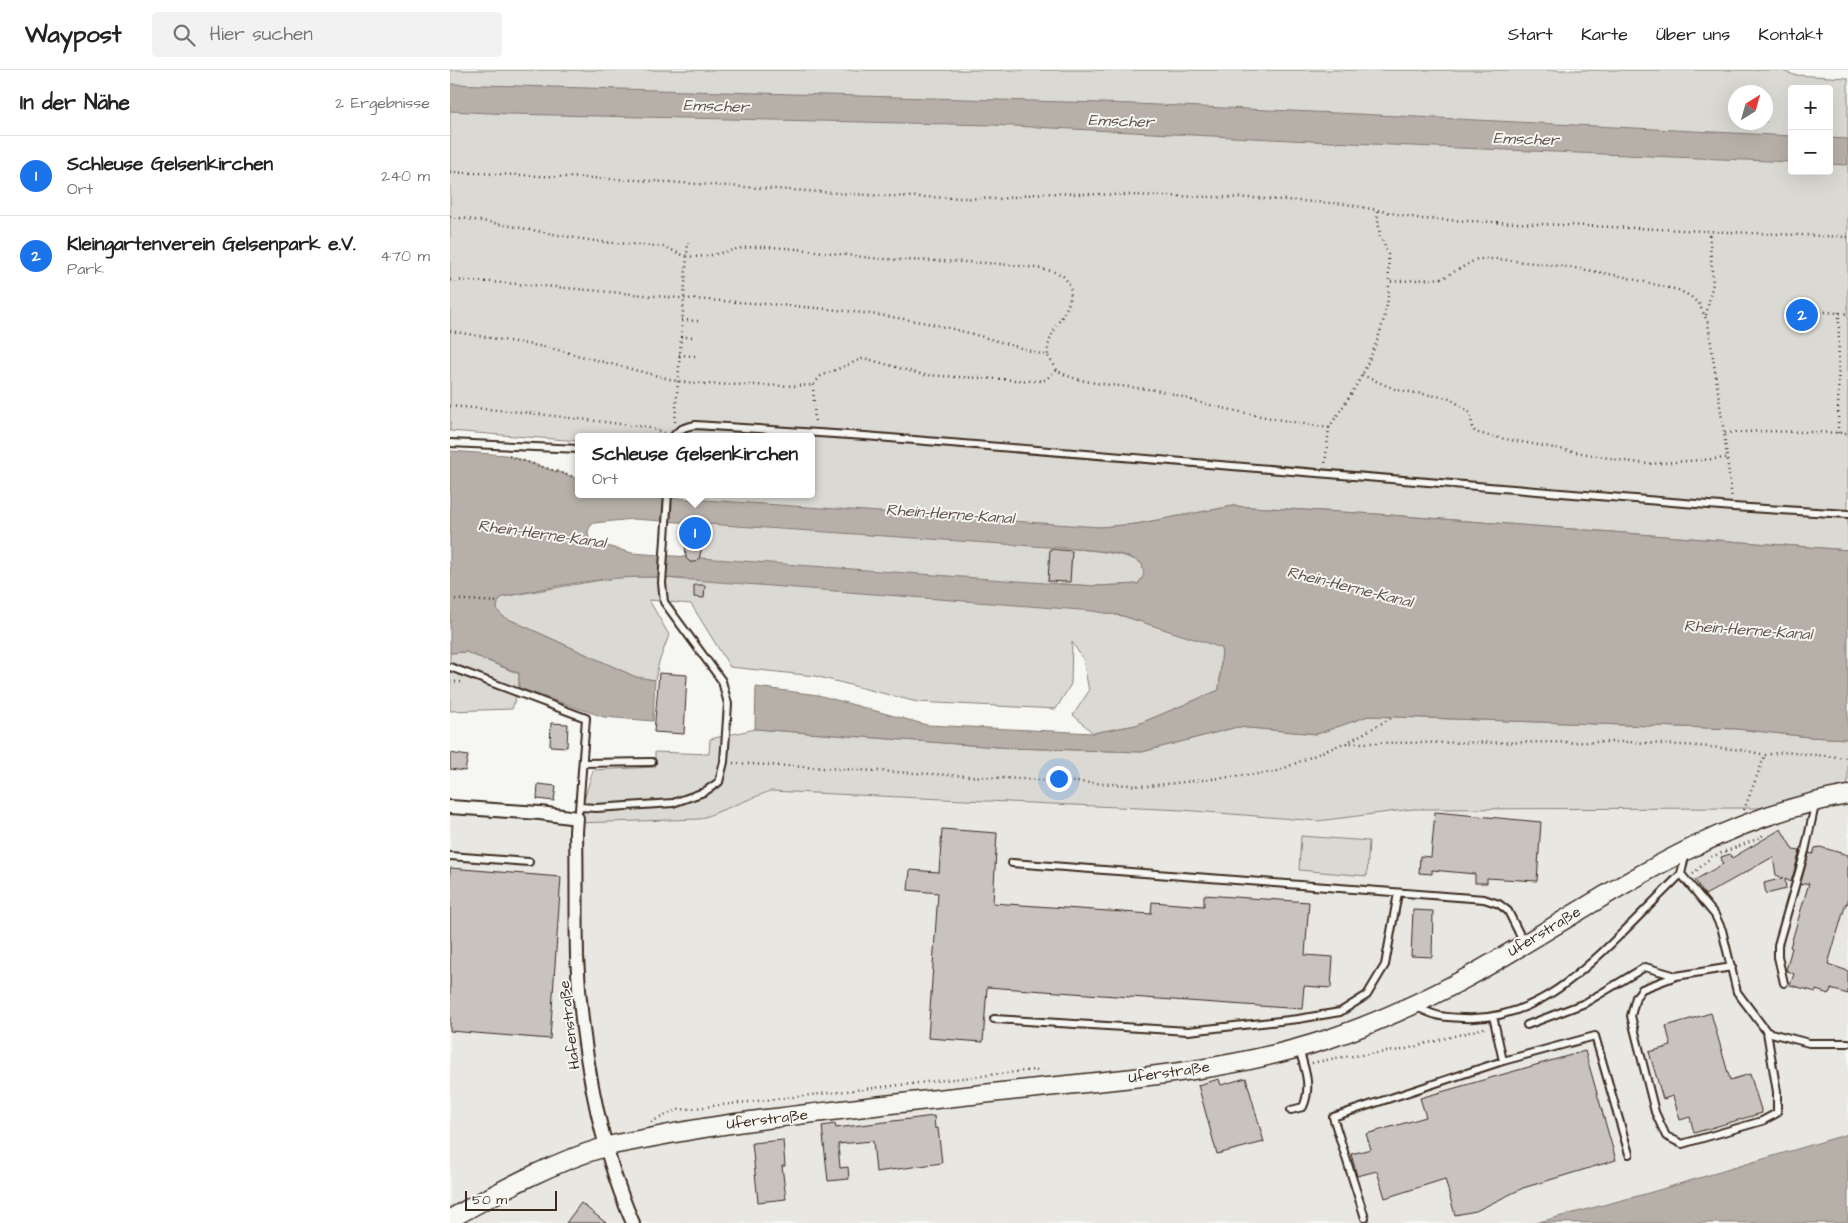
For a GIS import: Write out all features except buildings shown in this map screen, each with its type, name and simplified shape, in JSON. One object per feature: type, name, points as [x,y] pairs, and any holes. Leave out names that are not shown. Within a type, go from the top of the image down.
[{"type":"main road","name":"Uferstraße","points":[[450,1219],[520,1180],[564,1161],[607,1146],[711,1126],[1199,1069],[1299,1048],[1377,1022],[1414,1005],[1468,977],[1646,871],[1738,826],[1767,815],[1816,801],[1848,795]]},
{"type":"street","points":[[450,807],[540,813],[578,812]]},
{"type":"street","name":"Hafenstraße","points":[[578,812],[576,832],[578,958],[585,1047],[607,1146],[624,1203],[633,1223]]},
{"type":"lane","points":[[677,433],[686,427],[695,425],[815,433],[1733,507],[1848,514]]},
{"type":"lane","points":[[450,442],[575,449]]},
{"type":"lane","points":[[450,667],[586,718],[578,812],[596,808],[673,803],[704,792],[719,782],[724,762],[728,704],[722,681],[664,602],[662,583],[668,498]]},
{"type":"lane","points":[[583,763],[652,762]]},
{"type":"lane","points":[[1784,982],[1778,957],[1778,945],[1805,851],[1816,801]]},
{"type":"lane","points":[[1414,1005],[1436,1016],[1478,1019],[1505,1014],[1532,1004],[1560,988],[1585,970],[1681,874],[1686,850]]},
{"type":"lane","points":[[450,856],[528,862]]},
{"type":"lane","points":[[1012,863],[1484,900],[1499,904],[1508,911],[1524,944]]},
{"type":"lane","points":[[1681,874],[1715,915],[1722,930],[1732,967],[1737,992],[1767,1032],[1777,1092],[1777,1112],[1762,1121],[1682,1144],[1666,1136],[1655,1112],[1631,1016],[1636,997],[1642,989],[1676,976],[1732,967]]},
{"type":"lane","points":[[994,1019],[1188,1031],[1298,1019],[1340,1012],[1367,995],[1385,965],[1398,893]]},
{"type":"lane","points":[[1527,1025],[1584,1003],[1645,967],[1676,976]]},
{"type":"lane","points":[[1493,1016],[1504,1061]]},
{"type":"lane","points":[[1767,1032],[1809,1043],[1848,1043]]},
{"type":"lane","points":[[1365,1218],[1333,1117],[1504,1061],[1595,1036],[1630,1154]]},
{"type":"lane","points":[[1291,1110],[1303,1107],[1308,1090],[1307,1076],[1299,1048]]},
{"type":"path","points":[[450,172],[635,180],[885,196],[999,199],[1043,192],[1252,198],[1346,204],[1422,220],[1848,237]]},
{"type":"path","points":[[1324,473],[1329,428],[1362,375],[1389,299],[1388,252],[1380,236],[1376,211]]},
{"type":"path","points":[[450,217],[530,228],[594,241],[665,247],[686,256],[710,256],[744,248],[768,247],[883,259],[969,262],[1041,268],[1056,272],[1069,283],[1071,292],[1070,302],[1051,335],[1047,347],[1048,356],[1057,370],[1065,376],[1079,380],[1165,392],[1198,402],[1259,416],[1329,428]]},
{"type":"path","points":[[1706,315],[1713,283],[1709,231]]},
{"type":"path","points":[[674,433],[688,242]]},
{"type":"path","points":[[1389,282],[1444,278],[1477,260],[1513,260],[1649,282],[1678,290],[1690,296],[1699,304],[1706,315],[1708,323],[1733,507]]},
{"type":"path","points":[[450,280],[508,282],[683,298],[780,304],[913,320],[985,337],[1048,356]]},
{"type":"path","points":[[1795,309],[1848,314]]},
{"type":"path","points":[[1838,433],[1839,312]]},
{"type":"path","points":[[682,320],[700,321]]},
{"type":"path","points":[[450,331],[550,348],[677,381],[704,384],[813,385]]},
{"type":"path","points":[[681,337],[697,338]]},
{"type":"path","points":[[679,355],[696,356]]},
{"type":"path","points":[[815,433],[813,385],[821,376],[864,358],[924,376],[946,378],[1034,381],[1045,380],[1057,370]]},
{"type":"path","points":[[1362,375],[1397,390],[1449,398],[1471,414],[1472,427],[1475,432],[1489,436],[1625,462],[1649,464],[1727,458]]},
{"type":"path","points":[[450,406],[521,412],[646,427],[667,433]]},
{"type":"path","points":[[1724,433],[1764,431],[1848,433]]},
{"type":"path","points":[[506,455],[574,477]]},
{"type":"path","points":[[450,599],[498,602]]},
{"type":"path","points":[[724,762],[1148,786],[1275,772],[1344,743],[1392,717]]},
{"type":"path","points":[[1344,743],[1628,742],[1743,750],[1765,755],[1782,752],[1848,758]]},
{"type":"path","points":[[1738,826],[1765,755]]},
{"type":"path","points":[[649,1123],[677,1110],[1034,1070],[1049,1075]]},
{"type":"shaded area","points":[[450,70],[1780,70],[1794,75],[1848,78],[1848,550],[1376,514],[1233,506],[1136,524],[1100,527],[1063,526],[1062,548],[1115,554],[1143,564],[1144,575],[1138,584],[1098,586],[1059,584],[1093,611],[1123,616],[1222,647],[1219,690],[1136,725],[1093,733],[1073,715],[1089,691],[1083,659],[1072,642],[1071,684],[1056,709],[917,702],[815,676],[730,667],[691,604],[649,600],[669,635],[659,662],[655,680],[636,677],[504,617],[497,610],[498,602],[502,597],[619,577],[654,577],[687,580],[690,562],[699,559],[703,542],[702,525],[698,521],[693,521],[695,498],[815,498],[815,433],[575,433],[575,441],[450,431]]},
{"type":"shaded area","points":[[466,652],[519,674],[519,688],[512,709],[450,711],[450,653]]},
{"type":"shaded area","points":[[1368,716],[1737,729],[1809,737],[1848,739],[1848,785],[1759,808],[1413,809],[1318,821],[1182,810],[770,791],[700,819],[577,823],[593,770],[655,767],[655,752],[709,754],[710,739],[755,729],[1011,748],[1142,752],[1237,727],[1317,734]]},
{"type":"shaded area","points":[[770,791],[1182,810],[1318,821],[1413,809],[1759,808],[1848,802],[1848,1223],[450,1223],[450,808],[577,823],[700,819]]},
{"type":"shaded area","points":[[1301,836],[1369,841],[1367,876],[1299,870]]},
{"type":"water","name":"Emscher","points":[[450,84],[1135,104],[1788,136],[1788,162],[1411,146],[992,125],[450,111]]},
{"type":"water","points":[[1833,138],[1848,139],[1848,165],[1833,164]]},
{"type":"water","name":"Rhein-Herne-Kanal","points":[[450,451],[506,455],[575,478],[575,498],[676,498],[1100,527],[1136,524],[1233,506],[1376,514],[1848,550],[1848,739],[1809,737],[1737,729],[1368,716],[1317,734],[1237,727],[1142,752],[1011,748],[755,729],[756,687],[818,695],[927,725],[1093,733],[1136,725],[1219,690],[1222,648],[1123,616],[1093,611],[654,577],[596,580],[502,597],[498,603],[497,610],[504,617],[636,677],[655,680],[653,721],[604,717],[519,688],[519,673],[466,652],[450,653]],"holes":[[[633,519],[1104,552],[1135,559],[1142,564],[1144,575],[1138,584],[1098,586],[1059,584],[632,553],[592,542],[588,532],[594,523]]]},
{"type":"water","points":[[1848,1134],[1848,1223],[1535,1223],[1645,1194]]},
{"type":"place","name":"Kleingartenverein Gelsenpark e.V.","points":[[1802,315]]},
{"type":"place","name":"Schleuse Gelsenkirchen","points":[[695,533]]}]
